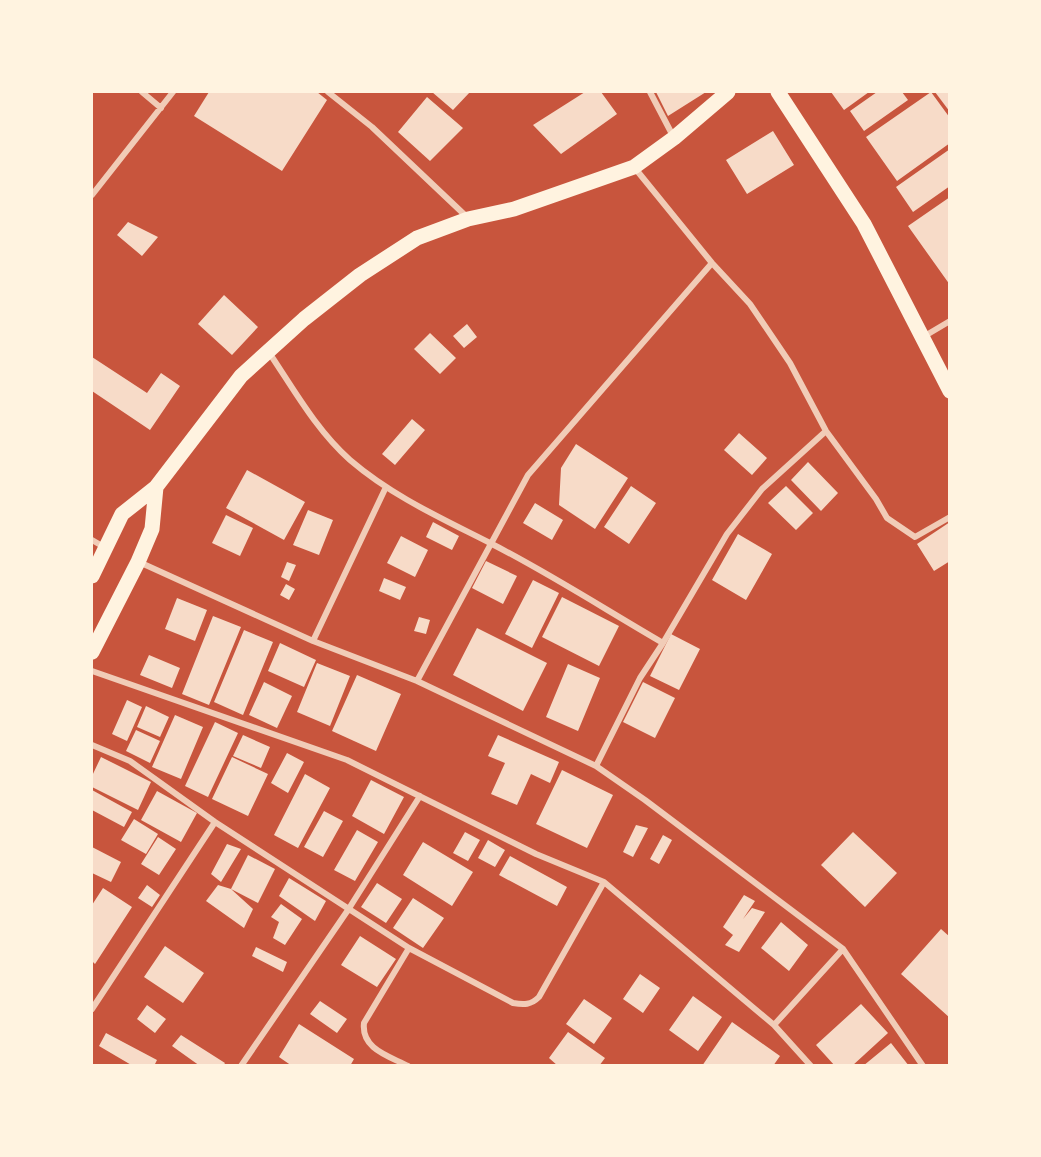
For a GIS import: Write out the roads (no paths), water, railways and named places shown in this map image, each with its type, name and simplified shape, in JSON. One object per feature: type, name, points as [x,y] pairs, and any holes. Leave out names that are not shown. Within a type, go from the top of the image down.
[{"type":"main road","points":[[92,576],[98,544],[122,514],[156,487],[242,376],[268,351],[360,275],[417,238],[468,219],[514,209],[634,166],[674,138],[728,92]]},
{"type":"main road","points":[[778,92],[864,224],[950,391]]},
{"type":"main road","points":[[92,652],[152,530],[156,487]]},
{"type":"street","points":[[142,92],[161,108]]},
{"type":"street","points":[[92,195],[173,92]]},
{"type":"street","points":[[328,92],[372,127],[468,219]]},
{"type":"street","points":[[650,92],[674,138]]},
{"type":"street","points":[[634,166],[712,264],[750,304],[783,353],[826,430],[876,499],[886,518],[915,537],[950,517]]},
{"type":"street","points":[[417,681],[528,475],[712,264]]},
{"type":"street","points":[[923,338],[950,321]]},
{"type":"street","points":[[268,351],[318,425],[349,459],[386,487],[436,518],[491,543],[663,643]]},
{"type":"street","points":[[596,766],[640,678],[727,534],[762,489],[826,430]]},
{"type":"street","points":[[313,641],[386,487]]},
{"type":"street","points":[[138,562],[313,641],[417,681],[596,766],[843,949],[923,1065]]},
{"type":"street","points":[[92,671],[347,760],[536,854],[604,882],[774,1025],[812,1065]]},
{"type":"street","points":[[92,745],[130,760],[214,822],[409,948],[513,1003],[524,1005],[534,1002],[604,882]]},
{"type":"street","points":[[241,1065],[348,910],[420,796]]},
{"type":"street","points":[[92,1009],[214,822]]},
{"type":"street","points":[[408,1065],[375,1049],[367,1042],[363,1032],[364,1023],[409,948]]},
{"type":"street","points":[[774,1025],[843,949]]}]
